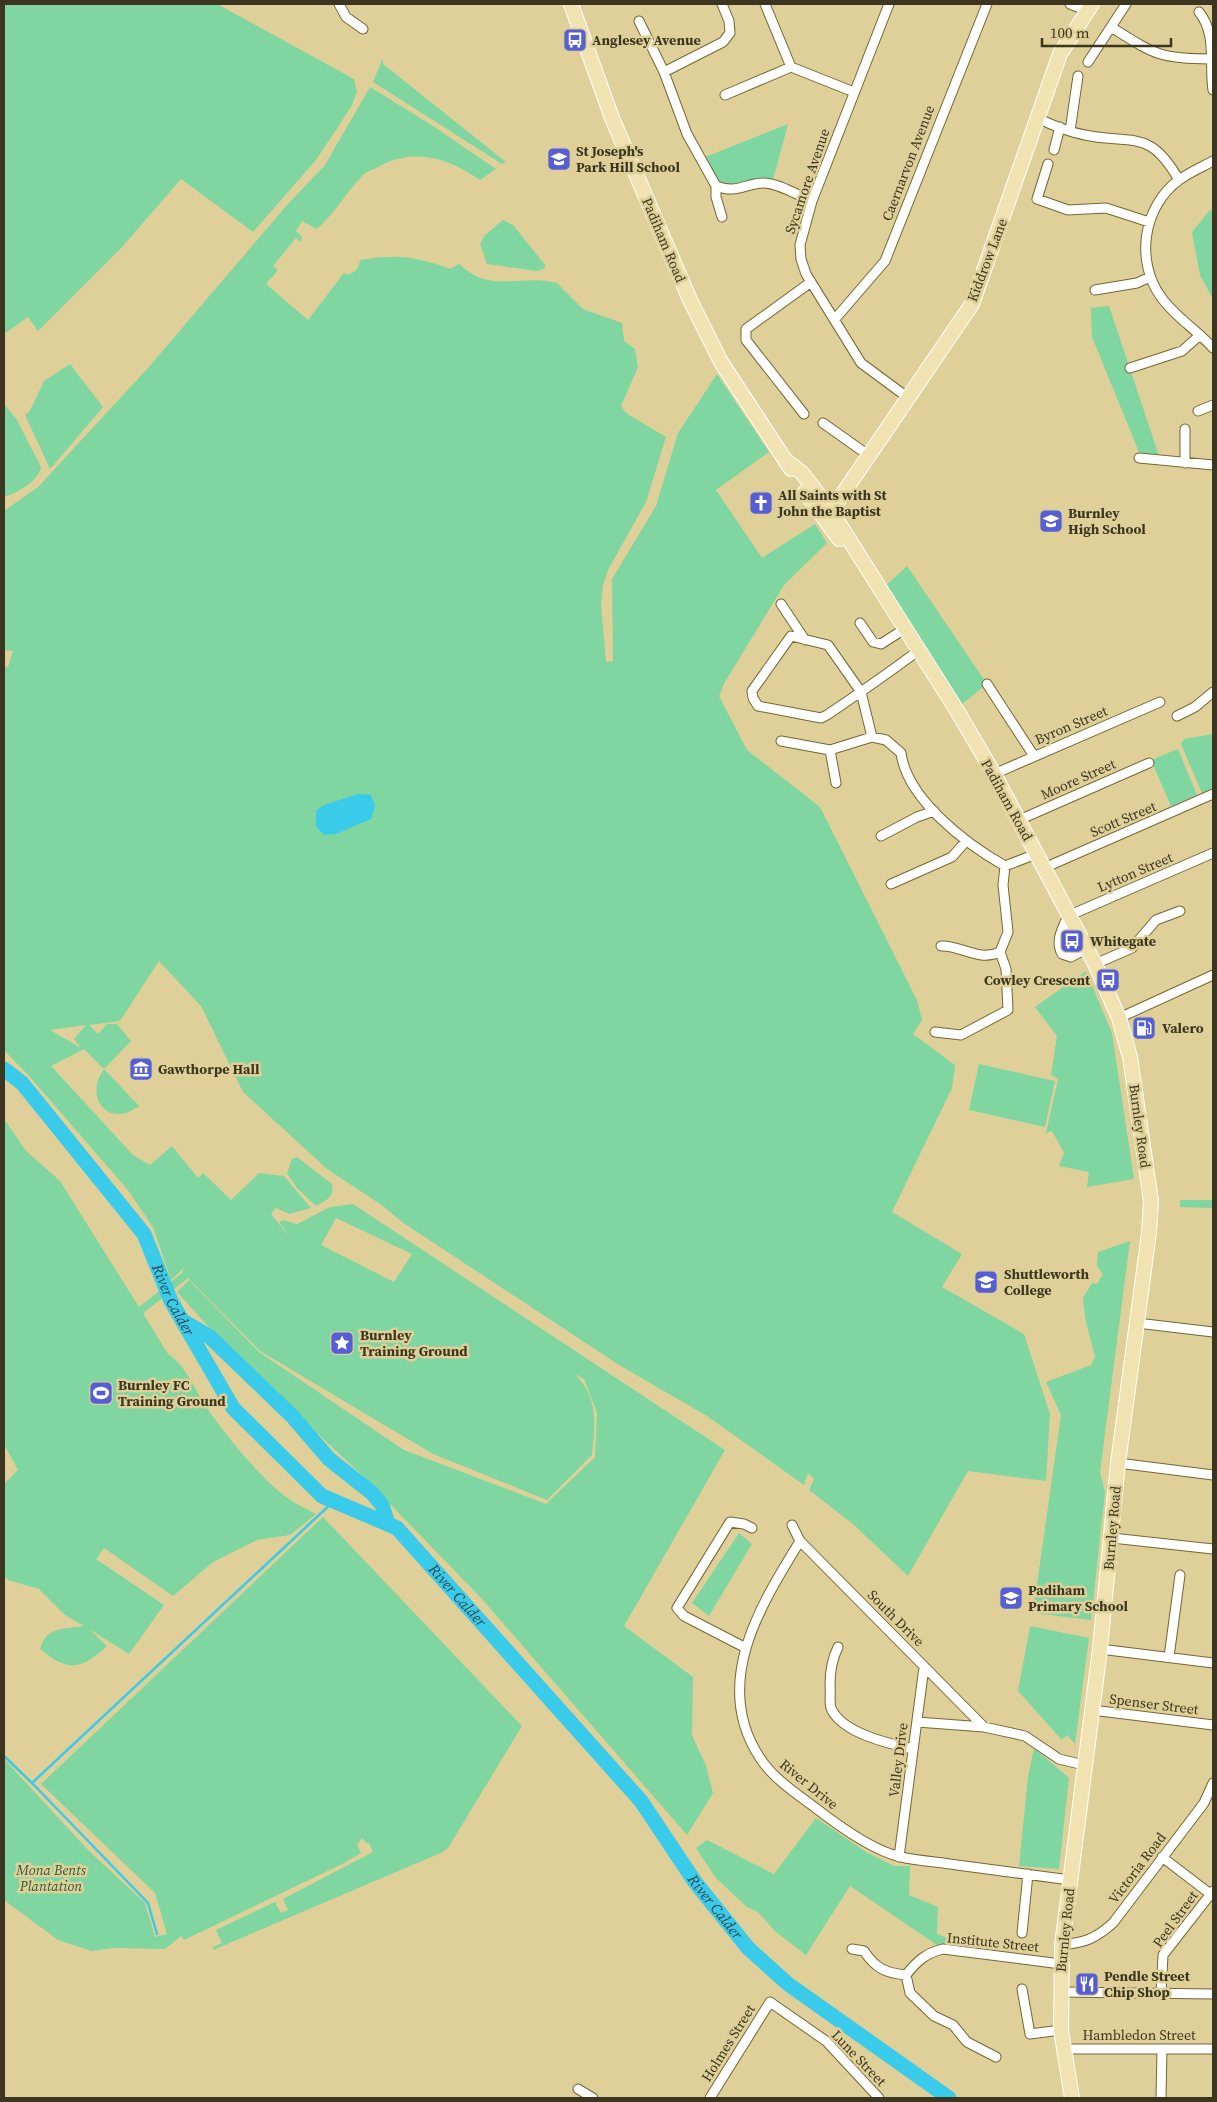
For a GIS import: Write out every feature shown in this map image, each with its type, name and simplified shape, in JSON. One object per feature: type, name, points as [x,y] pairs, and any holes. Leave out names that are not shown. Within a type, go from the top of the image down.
[{"type":"main road","name":"Padiham Road","points":[[571,4],[612,118],[698,317],[721,362],[788,462],[802,473],[828,515],[882,590],[906,628],[994,774],[1095,964],[1119,1018]]},
{"type":"main road","name":"Kiddrow Lane","points":[[828,515],[972,304],[1060,54],[1090,8]]},
{"type":"main road","name":"Burnley Road","points":[[1072,2098],[1061,2030],[1060,1964],[1100,1649],[1118,1464],[1137,1323],[1150,1201],[1130,1057],[1119,1018]]},
{"type":"street","points":[[339,4],[346,17],[363,29]]},
{"type":"street","points":[[664,72],[723,42],[730,33],[729,21],[722,4]]},
{"type":"street","points":[[765,4],[791,67]]},
{"type":"street","name":"Sycamore Avenue","points":[[889,4],[812,201],[800,245],[801,259],[811,282],[861,363],[907,397]]},
{"type":"street","name":"Caernarvon Avenue","points":[[834,320],[885,261],[987,4]]},
{"type":"street","points":[[1070,4],[1090,8]]},
{"type":"street","points":[[1088,62],[1126,4]]},
{"type":"street","points":[[1199,12],[1206,18],[1212,34],[1213,90]]},
{"type":"street","points":[[639,21],[664,72],[687,134],[716,186],[716,197],[722,217]]},
{"type":"street","points":[[1111,27],[1160,56],[1179,59],[1211,59]]},
{"type":"street","points":[[725,95],[791,67],[854,92]]},
{"type":"street","points":[[1070,131],[1078,76]]},
{"type":"street","points":[[1037,118],[1070,131],[1092,137],[1122,138],[1151,145],[1161,154],[1179,180]]},
{"type":"street","points":[[1054,150],[1060,127]]},
{"type":"street","points":[[1213,161],[1179,180],[1164,194],[1149,222],[1146,254],[1150,277],[1168,306],[1213,348]]},
{"type":"street","points":[[1048,164],[1037,199],[1068,210],[1106,208],[1149,222]]},
{"type":"street","points":[[716,186],[735,190],[762,183],[770,184],[812,201]]},
{"type":"street","points":[[1095,290],[1137,283],[1150,277]]},
{"type":"street","points":[[804,414],[746,340],[746,330],[811,282]]},
{"type":"street","points":[[1130,368],[1182,351],[1200,335]]},
{"type":"street","points":[[1198,411],[1213,405]]},
{"type":"street","points":[[823,423],[868,455]]},
{"type":"street","points":[[1185,429],[1185,463]]},
{"type":"street","points":[[1139,458],[1213,465]]},
{"type":"street","points":[[781,604],[805,640]]},
{"type":"street","points":[[860,623],[873,642],[881,644],[906,628]]},
{"type":"street","points":[[872,737],[860,692],[828,645],[791,636],[786,640],[752,691],[758,706],[821,718],[860,692],[919,650]]},
{"type":"street","points":[[987,684],[1034,756]]},
{"type":"street","points":[[1178,716],[1195,707],[1213,692]]},
{"type":"street","name":"Byron Street","points":[[994,774],[1160,702]]},
{"type":"street","points":[[781,741],[830,750],[872,737],[886,740],[901,753],[903,769],[948,827],[1005,866]]},
{"type":"street","points":[[830,750],[836,783]]},
{"type":"street","name":"Moore Street","points":[[1019,820],[1149,763]]},
{"type":"street","name":"Scott Street","points":[[1044,868],[1213,794]]},
{"type":"street","points":[[881,836],[917,817],[934,811]]},
{"type":"street","points":[[891,884],[952,858],[966,841]]},
{"type":"street","points":[[1005,866],[1036,854]]},
{"type":"street","name":"Lytton Street","points":[[1068,916],[1213,854]]},
{"type":"street","points":[[941,946],[948,946],[967,954],[993,956],[1000,952],[1008,932],[1003,885],[1005,866]]},
{"type":"street","points":[[1095,964],[1132,948],[1156,920],[1180,911]]},
{"type":"street","points":[[1068,916],[1060,933],[1058,946],[1062,954],[1071,957],[1086,949]]},
{"type":"street","points":[[935,1032],[961,1035],[1008,1010],[1006,968],[1000,952]]},
{"type":"street","points":[[1119,1018],[1213,975]]},
{"type":"street","points":[[1137,1323],[1213,1332]]},
{"type":"street","points":[[1118,1464],[1213,1475]]},
{"type":"street","points":[[744,1647],[684,1616],[677,1608],[730,1522],[744,1524],[752,1528]]},
{"type":"street","name":"South Drive","points":[[792,1525],[800,1541],[984,1727]]},
{"type":"street","points":[[1112,1538],[1213,1548]]},
{"type":"street","name":"River Drive","points":[[800,1541],[778,1577],[744,1647],[738,1678],[740,1707],[749,1738],[760,1758],[774,1775],[822,1813],[857,1836],[899,1857],[1070,1880]]},
{"type":"street","points":[[1169,1657],[1180,1575]]},
{"type":"street","points":[[838,1647],[832,1658],[830,1675],[831,1708],[839,1719],[859,1732],[877,1740],[913,1749]]},
{"type":"street","points":[[1100,1649],[1213,1662]]},
{"type":"street","name":"Valley Drive","points":[[899,1857],[924,1666]]},
{"type":"street","name":"Spenser Street","points":[[1092,1710],[1213,1725]]},
{"type":"street","points":[[917,1722],[984,1727],[1025,1736],[1059,1759],[1084,1765]]},
{"type":"street","name":"Victoria Road","points":[[1062,1944],[1078,1943],[1096,1937],[1112,1923],[1204,1802],[1213,1785]]},
{"type":"street","points":[[1162,1857],[1212,1893]]},
{"type":"street","points":[[1022,1932],[1028,1874]]},
{"type":"street","name":"Peel Street","points":[[1161,1994],[1164,1954],[1212,1893]]},
{"type":"street","points":[[852,1949],[864,1951],[878,1969],[891,1974],[906,1975],[910,1993],[934,2016],[953,2025],[967,2042],[996,2057]]},
{"type":"street","name":"Institute Street","points":[[906,1975],[919,1960],[932,1952],[943,1949],[1060,1964]]},
{"type":"street","points":[[1022,1989],[1030,2034],[1061,2030]]},
{"type":"street","points":[[1060,1992],[1213,1994]]},
{"type":"street","name":"Holmes Street","points":[[710,2098],[770,2002]]},
{"type":"street","name":"Lune Street","points":[[770,2002],[826,2040],[880,2098]]},
{"type":"street","name":"Hambledon Street","points":[[1064,2049],[1213,2050]]},
{"type":"street","points":[[1161,2098],[1162,2049]]},
{"type":"street","points":[[578,2089],[593,2098]]},
{"type":"green space","points":[[4,4],[217,4],[354,79],[357,92],[351,107],[316,160],[253,232],[181,179],[123,246],[38,331],[28,317],[4,334]]},
{"type":"green space","points":[[383,58],[383,64],[506,162],[502,164],[373,82]]},
{"type":"green space","points":[[370,87],[430,124],[496,169],[480,180],[468,172],[443,161],[417,157],[391,161],[369,171],[361,177],[317,229],[302,221],[296,231],[302,237],[301,242],[296,238],[273,266],[278,270],[266,284],[308,320],[344,273],[347,275],[356,270],[360,260],[406,257],[450,269],[459,264],[483,279],[495,281],[531,280],[557,283],[583,309],[622,323],[624,341],[635,349],[638,367],[621,406],[626,413],[666,437],[646,502],[608,570],[603,585],[601,604],[606,662],[613,661],[612,579],[656,506],[678,433],[717,374],[769,452],[716,490],[762,558],[815,524],[827,543],[784,585],[725,682],[719,696],[747,750],[820,807],[917,1000],[922,1020],[913,1034],[955,1065],[952,1088],[892,1212],[962,1254],[942,1287],[1024,1334],[1050,1414],[1046,1481],[968,1471],[908,1576],[853,1524],[809,1490],[814,1479],[808,1473],[804,1485],[707,1416],[619,1365],[402,1222],[383,1206],[327,1169],[243,1092],[201,1006],[159,961],[120,1021],[89,1025],[98,1034],[107,1024],[117,1024],[131,1041],[104,1069],[84,1049],[51,1066],[133,1155],[150,1165],[172,1146],[198,1178],[203,1173],[231,1200],[259,1173],[284,1176],[311,1208],[289,1214],[276,1208],[271,1214],[293,1241],[279,1222],[283,1220],[297,1224],[330,1207],[353,1204],[725,1450],[624,1626],[693,1677],[692,1735],[706,1766],[713,1793],[687,1835],[482,1599],[365,1478],[235,1356],[177,1292],[189,1280],[259,1352],[404,1450],[546,1504],[595,1457],[597,1413],[584,1379],[575,1374],[583,1383],[592,1402],[594,1432],[592,1455],[547,1500],[433,1454],[260,1351],[188,1278],[143,1313],[168,1354],[181,1366],[204,1404],[246,1458],[279,1491],[292,1501],[316,1514],[290,1535],[257,1540],[213,1562],[173,1596],[104,1548],[96,1559],[164,1605],[129,1654],[89,1629],[107,1646],[82,1664],[74,1665],[58,1662],[40,1649],[47,1636],[52,1632],[84,1626],[65,1615],[39,1589],[8,1580],[4,1575],[4,1484],[18,1470],[4,1444],[4,1119],[26,1151],[60,1181],[139,1307],[182,1273],[184,1268],[171,1280],[153,1227],[127,1189],[30,1077],[4,1050],[4,666],[8,667],[13,651],[4,650],[4,511],[38,487],[148,368],[287,205],[325,165]],"holes":[[[86,1025],[74,1039],[81,1048],[50,1030]],[[336,1218],[412,1254],[394,1282],[321,1245]]]},
{"type":"green space","points":[[788,124],[773,180],[736,187],[718,182],[703,158]]},
{"type":"green space","points":[[1210,210],[1213,211],[1213,299],[1200,275],[1192,232]]},
{"type":"green space","points":[[503,220],[513,225],[545,265],[545,268],[537,271],[487,264],[480,244],[485,235]]},
{"type":"green space","points":[[1109,306],[1159,456],[1141,457],[1092,337],[1091,308]]},
{"type":"green space","points":[[70,364],[103,407],[50,469],[25,415],[30,411],[44,381]]},
{"type":"green space","points":[[4,404],[17,420],[41,467],[32,482],[4,497]]},
{"type":"green space","points":[[907,566],[987,684],[956,709],[882,589]]},
{"type":"green space","points":[[1213,734],[1213,788],[1202,793],[1181,744],[1184,739]]},
{"type":"green space","points":[[1178,749],[1197,795],[1171,806],[1151,760]]},
{"type":"green space","points":[[1086,971],[1112,1033],[1134,1179],[1087,1187],[1089,1172],[1059,1166],[1064,1153],[1052,1131],[1046,1133],[1058,1079],[1051,1075],[1057,1036],[1035,1007]]},
{"type":"green space","points":[[979,1064],[1055,1081],[1045,1127],[969,1110]]},
{"type":"green space","points":[[104,1069],[139,1106],[128,1112],[118,1114],[109,1112],[102,1107],[98,1100],[96,1090],[98,1080]]},
{"type":"green space","points":[[297,1157],[332,1184],[331,1195],[316,1206],[297,1188],[287,1173],[292,1159]]},
{"type":"green space","points":[[1180,1200],[1213,1200],[1213,1208],[1180,1207]]},
{"type":"green space","points":[[1130,1241],[1100,1472],[1105,1492],[1091,1620],[1033,1613],[1061,1415],[1046,1382],[1091,1365],[1095,1357],[1085,1318],[1083,1298],[1092,1283],[1097,1284],[1103,1274],[1097,1266],[1098,1252]]},
{"type":"green space","name":"Mona Bents Plantation","points":[[323,1517],[522,1726],[448,1848],[443,1852],[213,1950],[213,1947],[222,1943],[216,1930],[275,1902],[281,1913],[288,1910],[283,1899],[373,1852],[369,1843],[366,1843],[362,1838],[357,1845],[361,1853],[342,1864],[184,1940],[181,1936],[165,1949],[113,1948],[92,1951],[58,1940],[4,1900],[4,1759],[89,1851],[145,1903],[155,1937],[167,1934],[155,1893],[41,1784]]},
{"type":"green space","points":[[739,1533],[752,1544],[709,1616],[692,1603]]},
{"type":"green space","points":[[1030,1626],[1089,1638],[1075,1744],[1067,1735],[1062,1740],[1018,1691]]},
{"type":"green space","points":[[1034,1748],[1069,1778],[1059,1869],[1019,1866],[1028,1777]]},
{"type":"green space","points":[[816,1818],[866,1852],[894,1866],[910,1866],[909,1895],[938,1907],[937,1934],[971,1947],[971,1951],[943,1949],[850,1886],[806,1955],[776,1932],[758,1912],[747,1907],[715,1877],[696,1848],[707,1840],[774,1874]]},
{"type":"water","points":[[358,794],[371,795],[375,806],[371,819],[336,834],[324,835],[316,826],[316,811],[324,805]]},
{"type":"waterway","name":"River Calder","points":[[4,1069],[22,1083],[144,1234],[171,1301],[233,1408],[322,1496],[397,1528],[641,1801],[695,1882],[748,1948],[788,1984],[949,2098]]},
{"type":"waterway","points":[[183,1321],[210,1337],[293,1417],[329,1459],[372,1493],[382,1505],[388,1524]]},
{"type":"waterway","points":[[4,1756],[32,1783],[334,1501]]},
{"type":"waterway","points":[[33,1784],[148,1903],[157,1934]]},
{"type":"place","name":"Anglesey Avenue","points":[[575,40]]},
{"type":"place","name":"St Joseph's Park Hill School","points":[[559,159]]},
{"type":"place","name":"All Saints with St John the Baptist","points":[[761,503]]},
{"type":"place","name":"Burnley High School","points":[[1051,521]]},
{"type":"place","name":"Whitegate","points":[[1072,941]]},
{"type":"place","name":"Cowley Crescent","points":[[1108,980]]},
{"type":"place","name":"Valero","points":[[1144,1028]]},
{"type":"place","name":"Gawthorpe Hall","points":[[141,1069]]},
{"type":"place","name":"Shuttleworth College","points":[[986,1282]]},
{"type":"place","name":"Burnley Training Ground","points":[[342,1343]]},
{"type":"place","name":"Burnley FC Training Ground","points":[[101,1393]]},
{"type":"place","name":"Padiham Primary School","points":[[1011,1598]]},
{"type":"place","name":"Pendle Street Chip Shop","points":[[1087,1984]]}]
